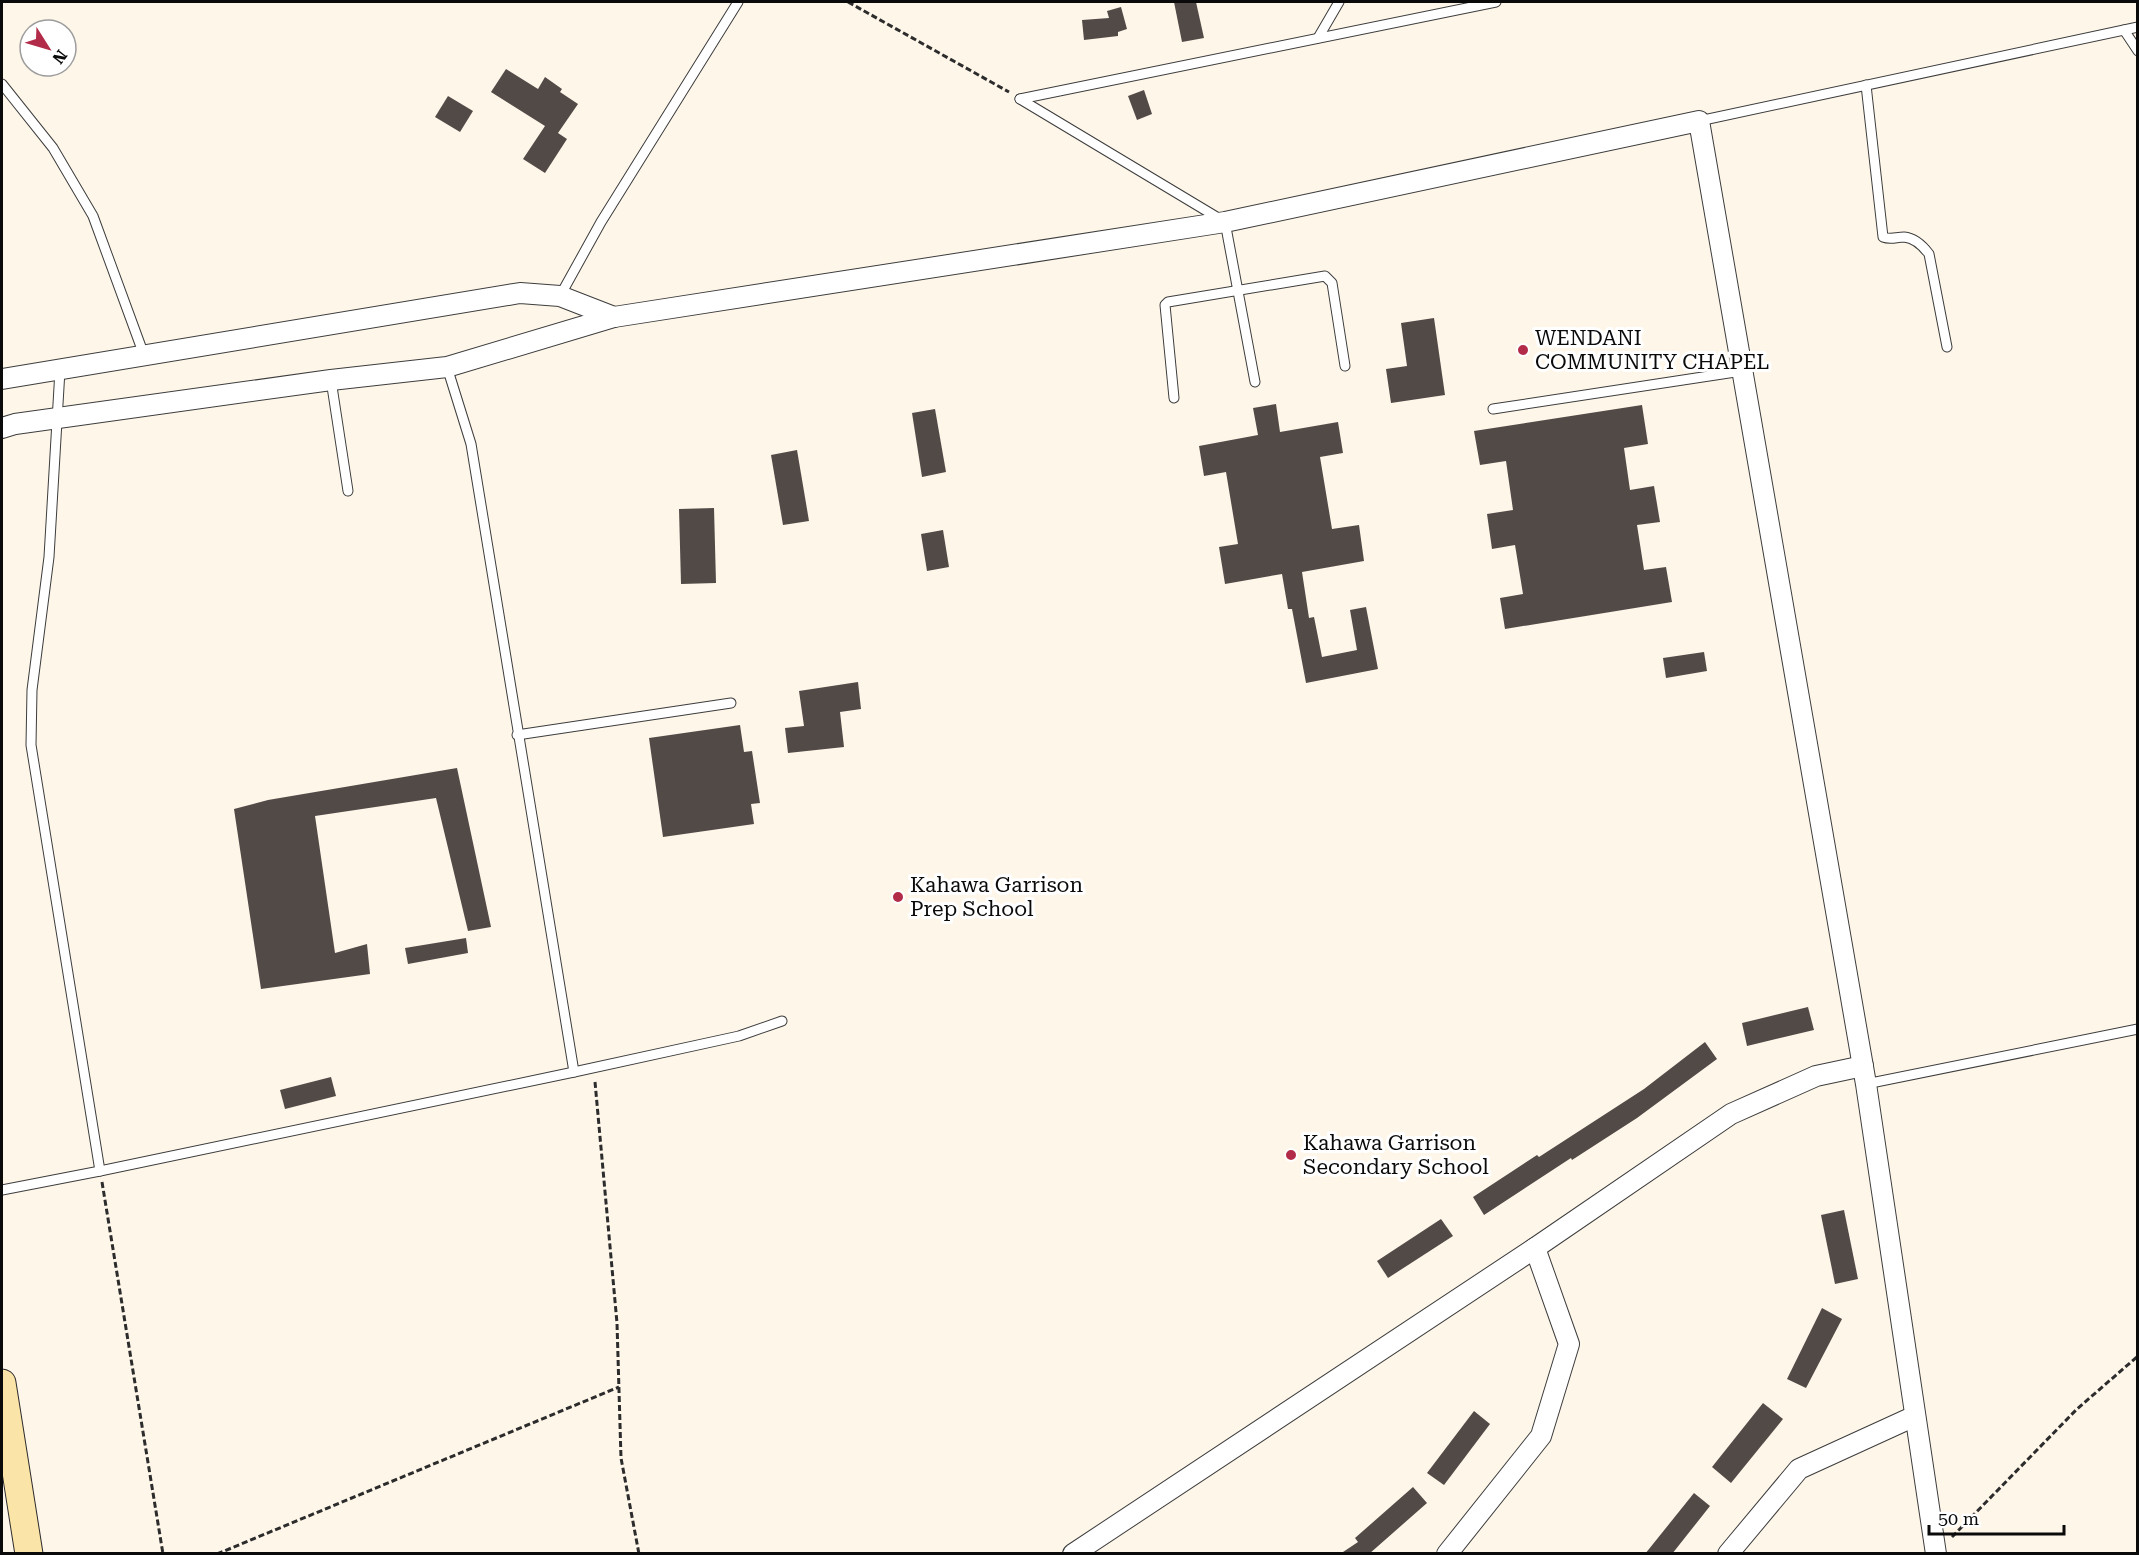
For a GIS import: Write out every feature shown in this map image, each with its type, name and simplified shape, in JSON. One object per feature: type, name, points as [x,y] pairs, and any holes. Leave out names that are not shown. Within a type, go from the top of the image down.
[{"type":"main road","points":[[2,1383],[29,1554]]},
{"type":"street","points":[[2,428],[58,418],[331,380],[447,367],[615,317],[1225,222],[1699,121],[1864,1075],[1915,1416],[1940,1549]]},
{"type":"street","points":[[2,379],[520,293],[560,296],[615,317]]},
{"type":"street","points":[[1073,1554],[1534,1248],[1731,1114],[1816,1076],[1864,1075]]},
{"type":"street","points":[[1447,1554],[1541,1436],[1569,1344],[1534,1248]]},
{"type":"street","points":[[1728,1554],[1799,1469],[1915,1416]]},
{"type":"lane","points":[[560,296],[601,222],[738,2]]},
{"type":"lane","points":[[1318,38],[1339,2]]},
{"type":"lane","points":[[1020,99],[1496,2]]},
{"type":"lane","points":[[1699,121],[2138,27]]},
{"type":"lane","points":[[2124,30],[2138,51]]},
{"type":"lane","points":[[2,84],[52,148],[93,216],[144,355]]},
{"type":"lane","points":[[1866,85],[1883,237],[1911,239],[1924,247],[1929,254],[1947,347]]},
{"type":"lane","points":[[1020,99],[1225,222],[1256,382]]},
{"type":"lane","points":[[1174,398],[1165,305],[1168,302],[1237,289],[1324,276],[1329,278],[1332,283],[1345,366]]},
{"type":"lane","points":[[447,367],[471,444],[574,1072]]},
{"type":"lane","points":[[60,370],[49,557],[32,690],[31,745],[100,1171]]},
{"type":"lane","points":[[1493,409],[1742,371]]},
{"type":"lane","points":[[331,380],[348,491]]},
{"type":"lane","points":[[518,735],[731,703]]},
{"type":"lane","points":[[2,1190],[594,1068],[739,1036],[782,1021]]},
{"type":"lane","points":[[1864,1075],[2138,1029]]},
{"type":"path","points":[[848,2],[1020,99]]},
{"type":"path","points":[[594,1068],[617,1323],[621,1458],[639,1554]]},
{"type":"path","points":[[100,1171],[163,1554]]},
{"type":"path","points":[[1940,1549],[2077,1409],[2138,1356]]},
{"type":"path","points":[[217,1554],[619,1387]]},
{"type":"building","points":[[1174,2],[1196,2],[1204,38],[1182,42]]},
{"type":"building","points":[[1121,7],[1127,29],[1118,32],[1118,36],[1084,40],[1082,20],[1109,18],[1107,11]]},
{"type":"building","points":[[506,69],[538,89],[545,77],[562,89],[560,92],[578,104],[558,133],[567,139],[545,173],[523,159],[545,126],[491,92]]},
{"type":"building","points":[[1144,90],[1152,114],[1137,120],[1128,96]]},
{"type":"building","points":[[448,96],[473,111],[460,132],[435,117]]},
{"type":"building","points":[[1434,318],[1445,395],[1391,403],[1386,369],[1407,366],[1401,323]]},
{"type":"building","points":[[1276,404],[1280,432],[1338,422],[1343,453],[1320,457],[1332,529],[1359,525],[1364,561],[1302,572],[1309,618],[1314,617],[1322,657],[1357,650],[1350,610],[1366,607],[1378,669],[1306,683],[1292,609],[1288,609],[1282,574],[1225,584],[1219,547],[1238,544],[1226,472],[1204,476],[1199,446],[1258,435],[1253,408]]},
{"type":"building","points":[[1642,405],[1648,444],[1624,448],[1630,490],[1654,486],[1660,522],[1637,525],[1644,570],[1666,567],[1672,602],[1505,629],[1500,598],[1523,594],[1515,545],[1492,549],[1487,514],[1513,510],[1506,461],[1480,465],[1474,431]]},
{"type":"building","points":[[935,409],[946,472],[922,477],[912,413]]},
{"type":"building","points":[[797,450],[809,521],[783,525],[771,455]]},
{"type":"building","points":[[714,508],[716,583],[681,584],[679,509]]},
{"type":"building","points":[[943,530],[949,567],[927,571],[921,534]]},
{"type":"building","points":[[1704,652],[1707,671],[1666,678],[1663,658]]},
{"type":"building","points":[[858,682],[861,709],[840,712],[844,747],[788,753],[785,728],[804,726],[799,691]]},
{"type":"building","points":[[740,725],[744,752],[752,751],[760,803],[751,804],[754,824],[663,837],[649,738]]},
{"type":"building","points":[[457,768],[491,927],[468,931],[436,798],[315,816],[335,953],[367,944],[370,974],[261,989],[234,809],[268,800]]},
{"type":"building","points":[[466,938],[468,953],[408,964],[405,948]]},
{"type":"building","points":[[1808,1007],[1814,1030],[1747,1046],[1742,1023]]},
{"type":"building","points":[[1705,1042],[1717,1059],[1637,1118],[1484,1215],[1473,1197],[1644,1089]]},
{"type":"building","points":[[331,1077],[336,1096],[285,1109],[280,1090]]},
{"type":"building","points":[[1844,1210],[1858,1279],[1835,1284],[1821,1215]]},
{"type":"building","points":[[1441,1219],[1453,1236],[1388,1278],[1377,1261]]},
{"type":"building","points":[[1822,1308],[1842,1319],[1806,1388],[1787,1379]]},
{"type":"building","points":[[1763,1403],[1783,1419],[1731,1483],[1712,1467]]},
{"type":"building","points":[[1474,1411],[1490,1424],[1444,1485],[1427,1473]]},
{"type":"building","points":[[1413,1487],[1427,1503],[1369,1554],[1340,1554],[1358,1542],[1355,1538]]},
{"type":"building","points":[[1694,1493],[1710,1506],[1672,1554],[1645,1554]]},
{"type":"place","name":"WENDANI COMMUNITY CHAPEL","points":[[1523,350]]},
{"type":"place","name":"Kahawa Garrison Prep School","points":[[898,897]]},
{"type":"place","name":"Kahawa Garrison Secondary School","points":[[1291,1155]]}]
